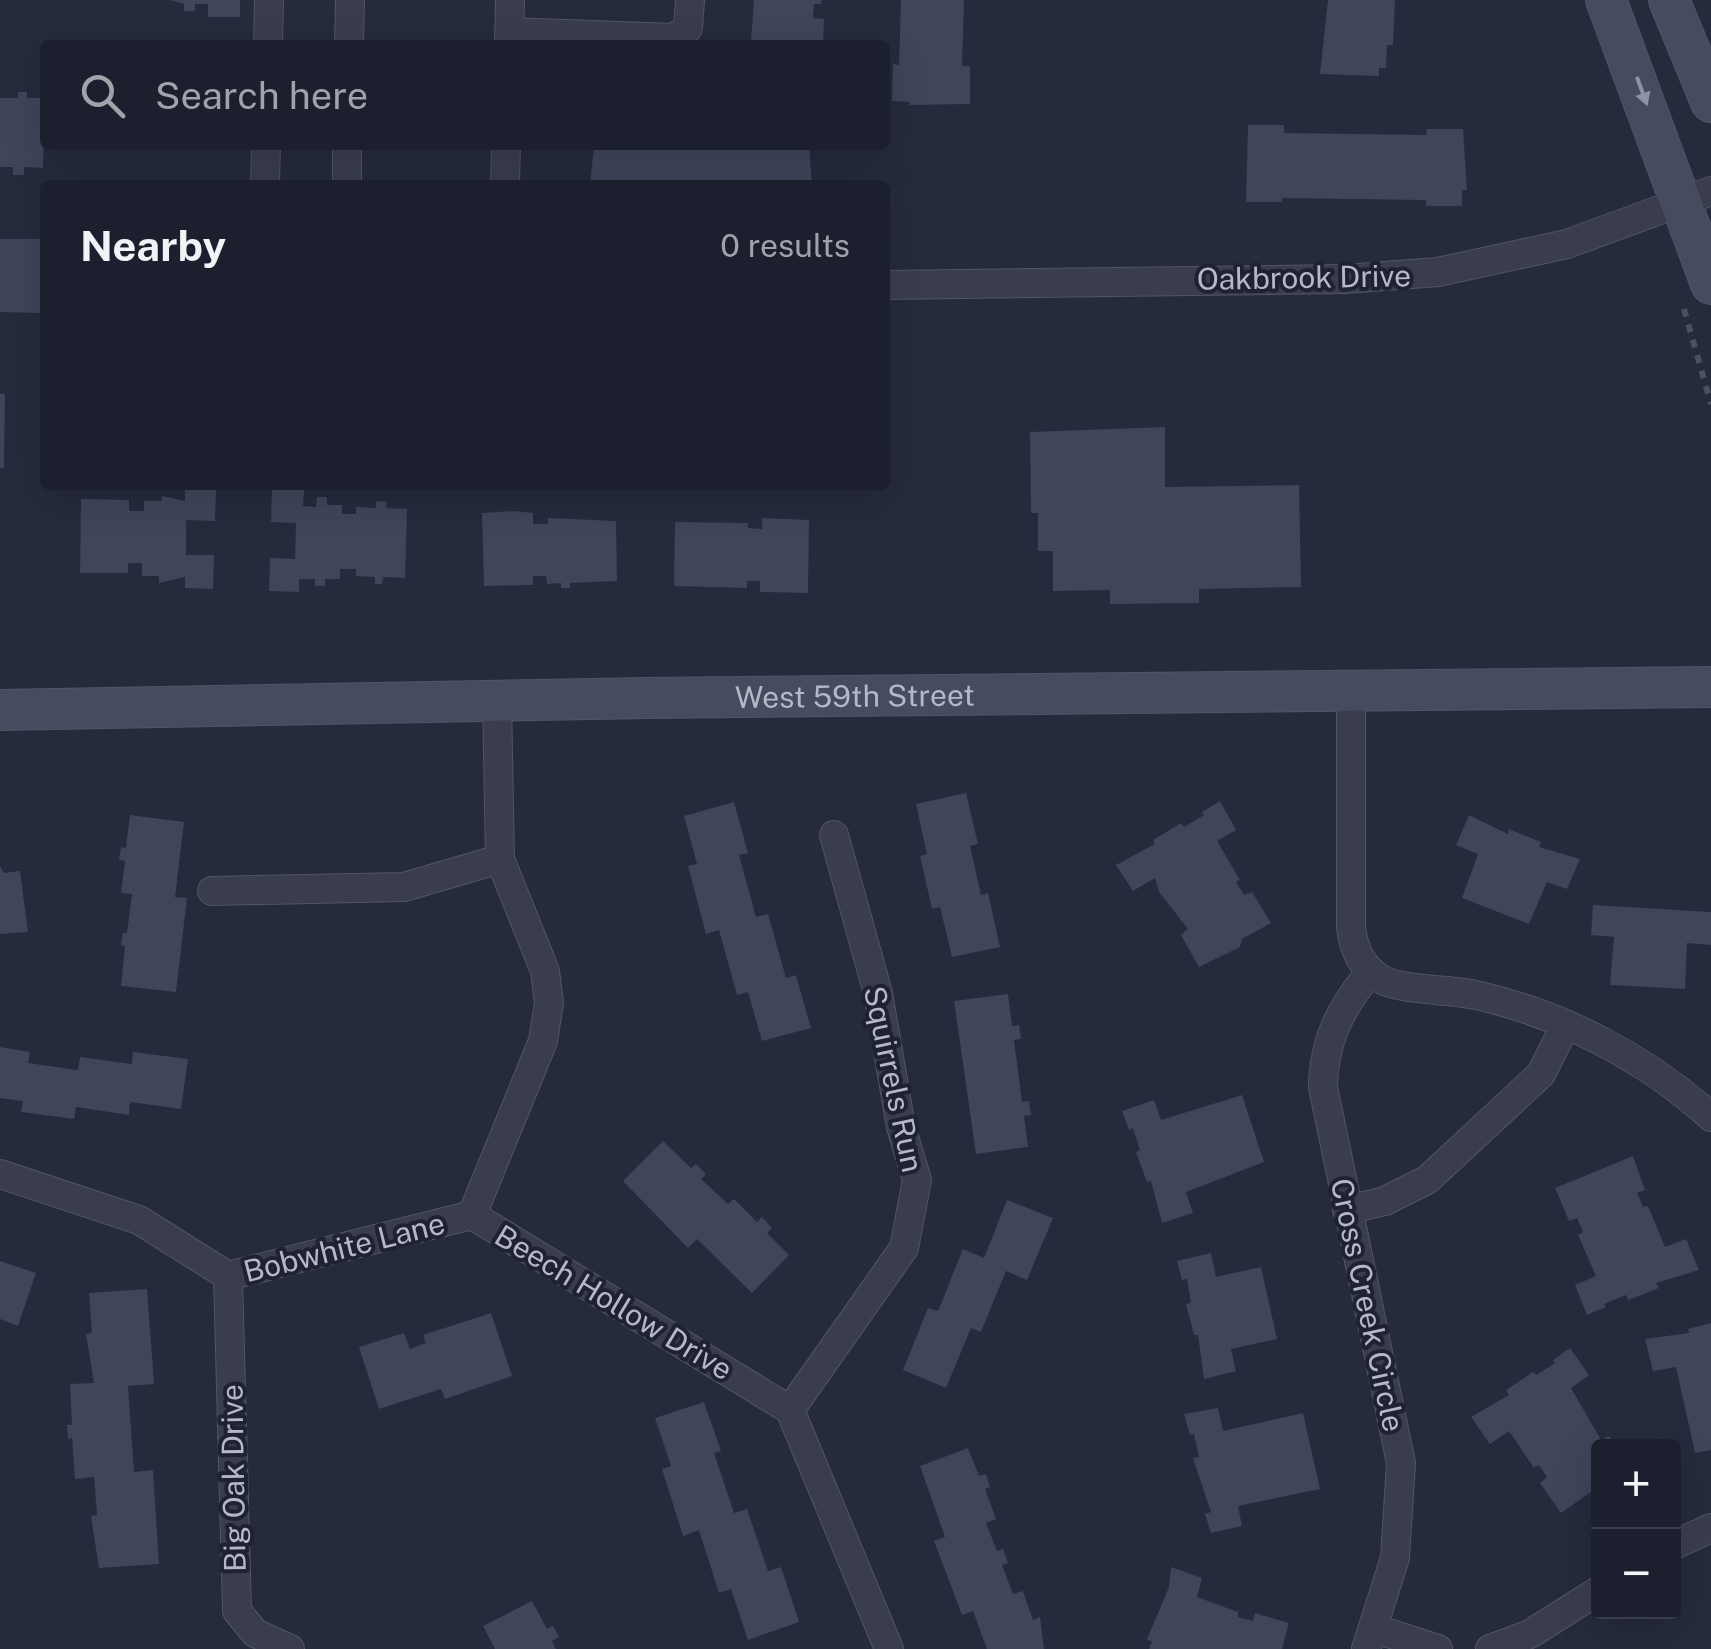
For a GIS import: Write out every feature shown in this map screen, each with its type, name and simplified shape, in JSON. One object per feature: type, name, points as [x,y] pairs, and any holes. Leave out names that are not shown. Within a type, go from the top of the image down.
[{"type":"street","points":[[268,40],[269,0]]},
{"type":"street","points":[[349,40],[350,0]]},
{"type":"street","points":[[510,0],[509,38],[674,38],[688,28],[690,0]]},
{"type":"street","points":[[1606,0],[1697,197],[1711,284]]},
{"type":"street","points":[[1670,0],[1711,102]]},
{"type":"street","points":[[265,180],[266,150]]},
{"type":"street","points":[[347,150],[347,180]]},
{"type":"street","points":[[505,180],[506,150]]},
{"type":"street","name":"Oakbrook Drive","points":[[890,284],[1345,279],[1426,274],[1525,256],[1697,197]]},
{"type":"street","name":"West 59th Street","points":[[0,710],[1711,688]]},
{"type":"street","points":[[1351,691],[1351,926],[1356,951],[1371,971],[1397,985],[1480,996],[1564,1026],[1644,1065],[1711,1116]]},
{"type":"street","name":"Beech Hollow Drive","points":[[497,701],[500,859],[545,971],[548,1010],[542,1041],[472,1215],[790,1410]]},
{"type":"street","name":"Squirrels Run","points":[[790,1410],[904,1248],[917,1180],[902,1127],[878,993],[834,835]]},
{"type":"street","points":[[212,890],[404,887],[500,859]]},
{"type":"street","name":"Cross Creek Circle","points":[[1370,1638],[1398,1541],[1401,1464],[1326,1114],[1324,1058],[1336,1019],[1371,971]]},
{"type":"street","points":[[1347,1210],[1385,1201],[1427,1180],[1541,1074],[1564,1026]]},
{"type":"street","name":"Bobwhite Lane","points":[[0,1174],[139,1220],[228,1276],[472,1215]]},
{"type":"street","name":"Big Oak Drive","points":[[228,1276],[237,1611],[255,1633],[290,1649]]},
{"type":"street","points":[[790,1410],[889,1649]]},
{"type":"street","points":[[1681,1542],[1711,1528]]},
{"type":"street","points":[[1490,1649],[1530,1634],[1591,1595]]},
{"type":"street","points":[[1370,1638],[1438,1649]]},
{"type":"building","points":[[170,0],[240,0],[240,17],[208,17],[208,4],[195,4],[195,11],[184,11],[184,4]]},
{"type":"building","points":[[754,0],[822,0],[821,4],[814,4],[813,18],[824,19],[823,40],[751,40]]},
{"type":"building","points":[[901,0],[964,0],[962,66],[970,66],[970,104],[909,105],[910,102],[892,101],[893,64],[899,65]]},
{"type":"building","points":[[1328,0],[1395,0],[1393,45],[1387,45],[1386,68],[1379,68],[1379,76],[1320,74]]},
{"type":"building","points":[[18,92],[27,92],[27,98],[40,98],[43,168],[24,167],[24,175],[13,175],[13,167],[0,167],[0,98],[18,98]]},
{"type":"building","points":[[1248,125],[1284,125],[1284,133],[1426,135],[1427,129],[1463,129],[1467,190],[1462,190],[1462,206],[1426,206],[1426,200],[1282,198],[1282,202],[1246,202]]},
{"type":"building","points":[[594,150],[809,150],[812,180],[590,180]]},
{"type":"building","points":[[0,239],[40,239],[40,313],[0,312]]},
{"type":"building","points":[[0,394],[5,394],[4,468],[0,468]]},
{"type":"building","points":[[1165,427],[1165,487],[1299,485],[1301,587],[1199,589],[1199,603],[1110,604],[1110,590],[1053,591],[1053,551],[1038,551],[1038,513],[1031,513],[1030,432]]},
{"type":"building","points":[[185,490],[216,490],[215,521],[186,520],[186,555],[214,555],[213,589],[185,588],[185,577],[159,583],[159,576],[142,576],[142,563],[128,563],[128,573],[80,573],[81,499],[129,500],[129,511],[144,511],[144,501],[162,501],[162,496],[185,501]]},
{"type":"building","points":[[272,490],[304,490],[303,506],[316,507],[317,497],[327,497],[327,505],[342,505],[342,514],[356,514],[356,507],[376,508],[376,501],[387,502],[386,508],[407,509],[405,578],[383,577],[382,584],[375,584],[375,577],[356,576],[356,569],[340,569],[340,579],[325,579],[325,586],[315,586],[315,579],[299,579],[299,592],[269,591],[270,558],[295,559],[296,523],[271,522]]},
{"type":"building","points":[[482,513],[533,513],[533,524],[548,524],[548,518],[616,521],[617,581],[570,583],[570,588],[561,588],[561,583],[547,584],[546,576],[533,576],[533,585],[484,586]]},
{"type":"building","points":[[762,518],[809,520],[808,593],[760,592],[760,581],[747,581],[747,588],[674,586],[675,522],[748,523],[748,528],[762,529]]},
{"type":"building","points":[[966,793],[978,844],[970,846],[981,895],[988,893],[1000,947],[952,957],[940,907],[932,909],[920,856],[927,854],[916,804]]},
{"type":"building","points":[[1220,801],[1236,830],[1217,841],[1240,880],[1236,882],[1244,895],[1252,892],[1271,923],[1242,939],[1240,947],[1199,967],[1181,935],[1188,929],[1159,892],[1155,878],[1133,891],[1116,865],[1155,844],[1153,840],[1181,823],[1184,827],[1204,815],[1202,812]]},
{"type":"building","points":[[734,802],[748,853],[739,855],[756,917],[768,914],[786,978],[796,975],[811,1028],[762,1041],[748,992],[737,995],[719,930],[706,934],[688,866],[697,864],[684,816]]},
{"type":"building","points":[[130,815],[184,822],[175,897],[187,898],[176,992],[121,986],[125,946],[121,945],[123,933],[127,933],[132,894],[121,893],[125,861],[119,860],[121,847],[126,848]]},
{"type":"building","points":[[1469,815],[1508,834],[1509,829],[1541,842],[1539,847],[1580,859],[1567,889],[1547,882],[1529,924],[1462,898],[1478,854],[1456,845]]},
{"type":"building","points":[[0,866],[4,873],[20,871],[28,932],[0,934]]},
{"type":"building","points":[[1593,905],[1711,912],[1711,945],[1687,943],[1685,989],[1610,985],[1614,937],[1591,935]]},
{"type":"building","points":[[1008,994],[1012,1026],[1019,1025],[1021,1039],[1014,1040],[1022,1102],[1029,1101],[1031,1115],[1024,1116],[1028,1147],[976,1154],[954,1001]]},
{"type":"building","points":[[0,1047],[30,1052],[28,1063],[78,1070],[80,1057],[132,1064],[133,1052],[188,1059],[181,1109],[130,1102],[129,1115],[76,1107],[74,1119],[21,1112],[23,1101],[0,1098]]},
{"type":"building","points":[[1242,1095],[1264,1162],[1186,1192],[1193,1213],[1162,1223],[1151,1181],[1147,1182],[1136,1152],[1140,1150],[1133,1128],[1129,1130],[1122,1111],[1154,1100],[1161,1120]]},
{"type":"building","points":[[663,1141],[691,1168],[696,1164],[706,1174],[701,1179],[728,1204],[734,1199],[757,1222],[762,1217],[772,1228],[767,1233],[789,1255],[752,1293],[697,1239],[688,1248],[623,1181]]},
{"type":"building","points":[[1633,1156],[1645,1190],[1637,1193],[1643,1207],[1648,1206],[1665,1247],[1686,1239],[1699,1270],[1656,1283],[1659,1288],[1628,1300],[1626,1295],[1587,1315],[1575,1285],[1596,1276],[1578,1235],[1583,1232],[1577,1218],[1569,1221],[1555,1188]]},
{"type":"building","points":[[1007,1200],[1053,1218],[1027,1280],[1006,1271],[981,1332],[971,1328],[946,1388],[903,1370],[928,1308],[938,1311],[963,1249],[984,1258]]},
{"type":"building","points":[[1211,1253],[1216,1277],[1261,1267],[1277,1339],[1231,1349],[1236,1371],[1204,1379],[1198,1335],[1194,1335],[1186,1304],[1191,1303],[1187,1279],[1182,1280],[1177,1261]]},
{"type":"building","points":[[0,1261],[36,1273],[18,1326],[0,1319]]},
{"type":"building","points":[[147,1289],[154,1384],[128,1386],[134,1472],[153,1470],[159,1564],[99,1568],[91,1516],[97,1515],[94,1477],[75,1479],[72,1438],[68,1439],[67,1425],[72,1425],[70,1384],[94,1383],[86,1334],[92,1333],[89,1293]]},
{"type":"building","points":[[491,1313],[512,1376],[445,1399],[441,1389],[379,1409],[359,1347],[404,1333],[410,1349],[426,1343],[423,1335]]},
{"type":"building","points":[[1711,1323],[1711,1450],[1695,1453],[1676,1367],[1653,1371],[1645,1339],[1689,1333],[1688,1329]]},
{"type":"building","points":[[1570,1348],[1589,1375],[1571,1388],[1600,1439],[1591,1439],[1591,1492],[1561,1513],[1540,1483],[1547,1477],[1539,1465],[1534,1468],[1509,1431],[1490,1444],[1471,1417],[1509,1395],[1506,1390],[1555,1363],[1553,1360]]},
{"type":"building","points":[[704,1402],[721,1451],[714,1453],[734,1513],[747,1509],[768,1571],[781,1567],[799,1622],[748,1640],[731,1589],[719,1593],[699,1530],[683,1536],[662,1469],[671,1466],[655,1418]]},
{"type":"building","points":[[1218,1408],[1223,1431],[1303,1413],[1320,1489],[1238,1506],[1242,1526],[1211,1533],[1205,1514],[1211,1512],[1193,1458],[1199,1457],[1194,1434],[1190,1435],[1184,1414]]},
{"type":"building","points":[[968,1448],[979,1476],[986,1474],[990,1487],[985,1489],[996,1519],[986,1523],[997,1551],[1003,1549],[1008,1563],[1002,1565],[1013,1594],[1023,1591],[1033,1620],[1040,1617],[1044,1649],[987,1649],[973,1611],[962,1615],[934,1541],[945,1537],[920,1466]]},
{"type":"building","points":[[1171,1567],[1202,1578],[1197,1597],[1238,1612],[1238,1617],[1253,1621],[1255,1613],[1289,1623],[1282,1649],[1149,1649],[1152,1642],[1147,1639],[1169,1587]]},
{"type":"building","points":[[532,1601],[547,1629],[553,1626],[559,1637],[552,1641],[556,1649],[495,1649],[483,1626]]}]
